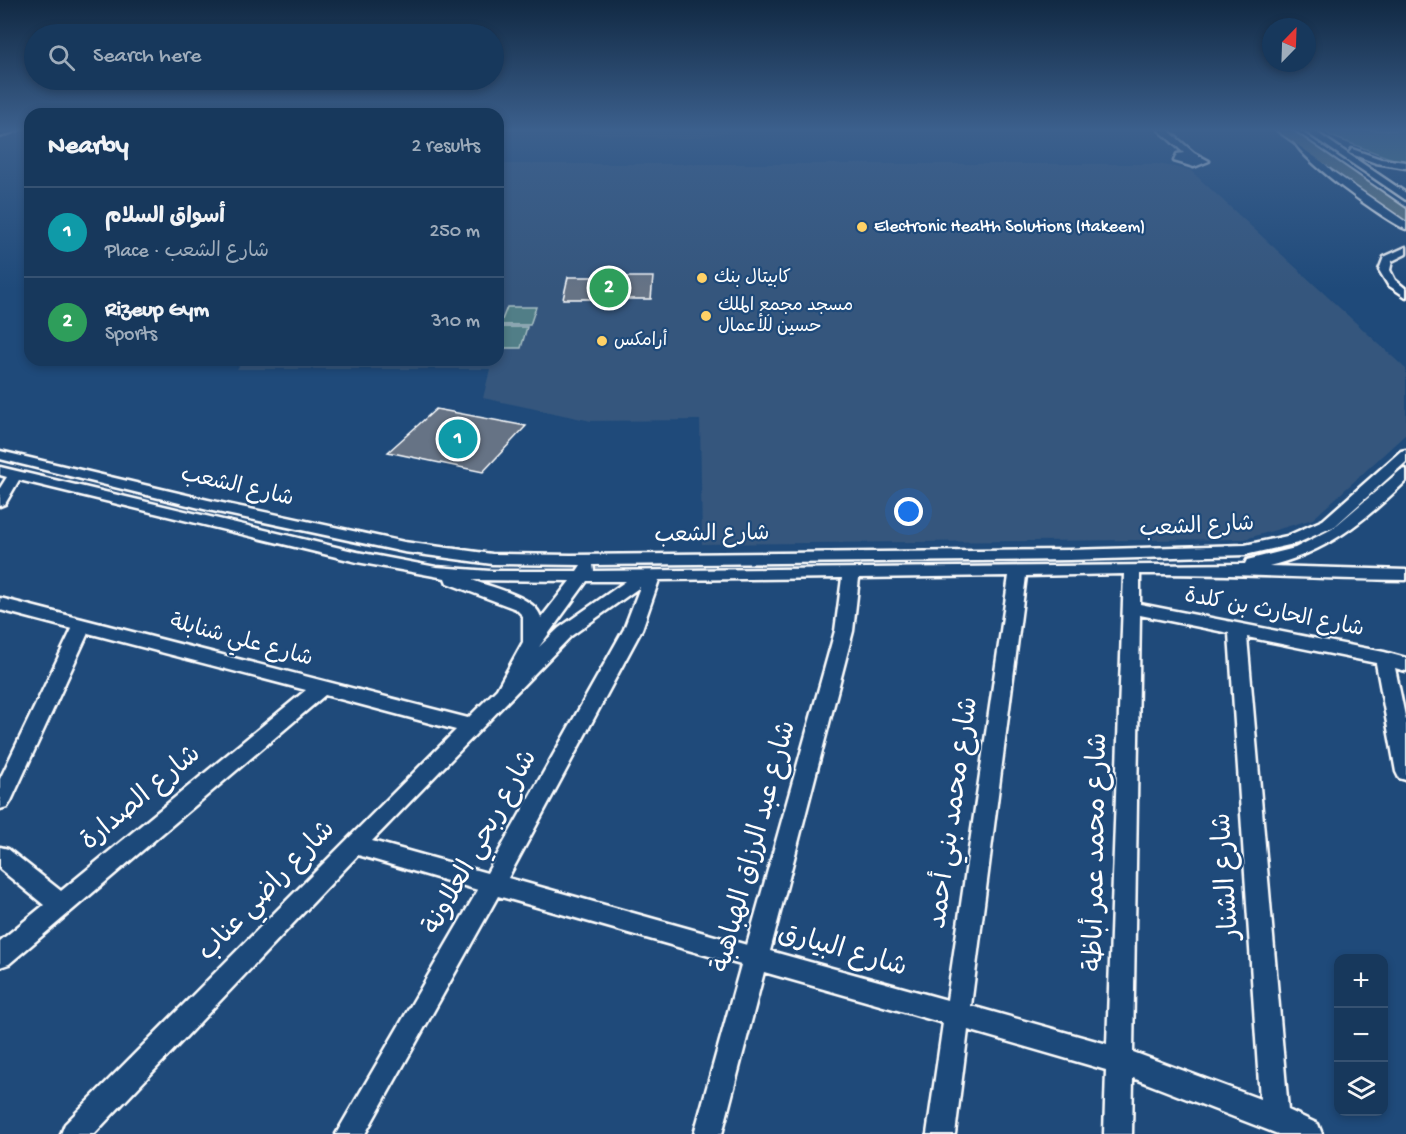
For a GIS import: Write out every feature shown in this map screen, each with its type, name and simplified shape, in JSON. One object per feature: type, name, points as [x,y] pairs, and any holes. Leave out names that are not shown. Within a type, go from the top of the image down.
[{"type":"highway","points":[[1365,183],[1406,216]]},
{"type":"highway","points":[[1373,183],[1406,206]]},
{"type":"street","points":[[1345,183],[1406,226]]},
{"type":"street","points":[[1386,183],[1406,197]]},
{"type":"street","points":[[1406,250],[1390,257],[1383,265],[1383,270],[1390,282],[1406,294]]},
{"type":"street","name":"شارع الشعب","points":[[0,455],[208,505],[447,555],[492,559],[593,560],[1154,554],[1245,550],[1292,540],[1329,523],[1406,454]]},
{"type":"street","points":[[0,501],[8,473]]},
{"type":"street","name":"شارع الشعب","points":[[8,473],[357,557],[436,572],[489,576],[1222,568],[1317,574],[1406,575]]},
{"type":"street","name":"شارع الشعب","points":[[1222,568],[1279,559],[1325,542],[1349,524],[1406,473]]},
{"type":"street","points":[[949,555],[962,563],[960,569],[953,572]]},
{"type":"street","name":"شارع راضي عناب","points":[[504,692],[512,673],[593,560]]},
{"type":"street","name":"شارع محمد عمر أباظة","points":[[1118,1134],[1132,570]]},
{"type":"street","points":[[436,572],[522,605],[532,615],[532,644]]},
{"type":"street","name":"شارع محمد بني أحمد","points":[[941,1134],[1018,572]]},
{"type":"street","name":"شارع عبد الرزاق الهباهبة","points":[[708,1134],[844,631],[851,573]]},
{"type":"street","name":"شارع راضي عناب","points":[[75,1134],[504,692],[583,616],[649,575]]},
{"type":"street","name":"شارع ربحي العلاونة","points":[[350,1134],[493,884],[633,629],[649,575]]},
{"type":"street","name":"شارع علي شنابلة","points":[[0,603],[470,726]]},
{"type":"street","name":"شارع الحارث بن كلدة","points":[[1132,609],[1384,658],[1406,665]]},
{"type":"street","points":[[0,801],[83,625]]},
{"type":"street","name":"شارع الشنار","points":[[1238,630],[1275,1118]]},
{"type":"street","points":[[1384,658],[1400,723],[1406,772]]},
{"type":"street","name":"شارع الصدارة","points":[[0,956],[322,687]]},
{"type":"street","name":"شارع البيارق","points":[[354,845],[1121,1061],[1275,1118],[1308,1134]]},
{"type":"street","points":[[0,856],[60,904]]},
{"type":"shaded area","points":[[504,183],[1204,183],[1406,369],[1406,434],[1313,519],[1245,539],[702,544],[700,420],[591,421],[483,398],[490,369],[237,369],[239,366],[504,366]]},
{"type":"green space","points":[[507,307],[536,307],[530,325],[504,325]]},
{"type":"green space","points":[[504,327],[527,327],[521,348],[504,348]]},
{"type":"building","points":[[568,277],[653,277],[651,299],[563,299]]},
{"type":"building","points":[[436,409],[526,426],[483,472],[388,452]]},
{"type":"place","name":"Electronic Health Solutions (Hakeem)","points":[[862,227]]},
{"type":"place","name":"كابيتال بنك","points":[[702,278]]},
{"type":"place","name":"Rizeup Gym","points":[[609,288]]},
{"type":"place","name":"مسجد مجمع الملك حسين للأعمال","points":[[706,316]]},
{"type":"place","name":"أرامكس","points":[[602,341]]},
{"type":"place","name":"أسواق السلام","points":[[458,439]]}]
